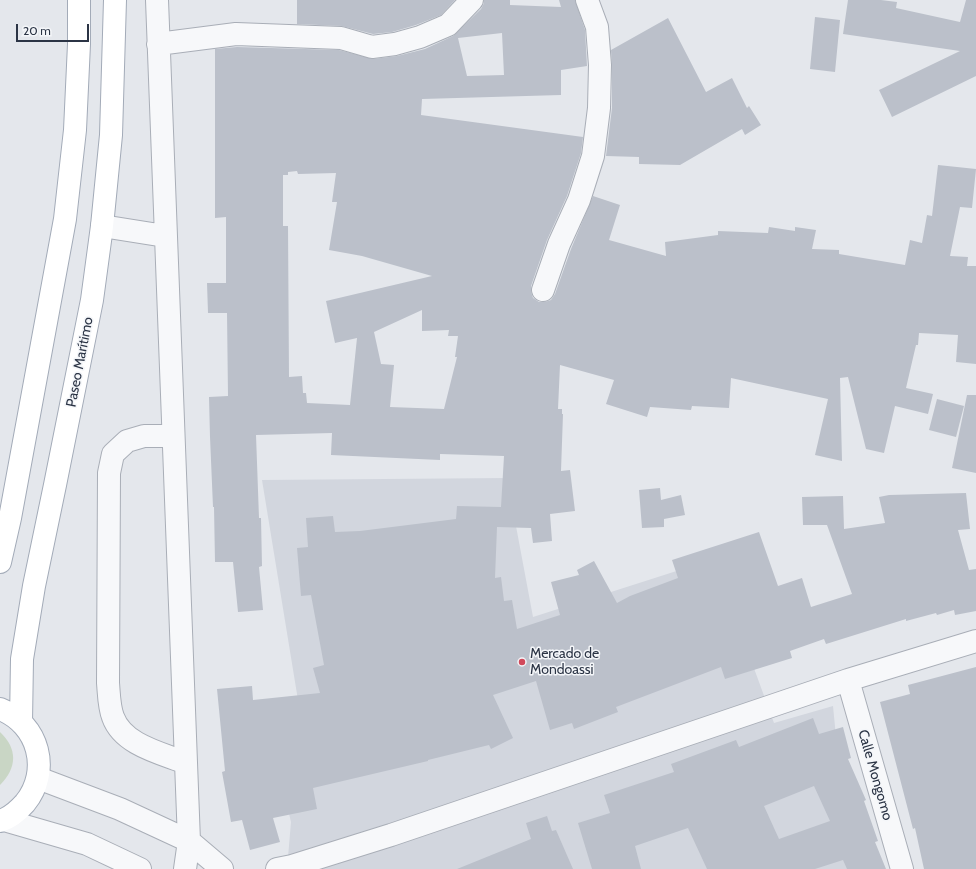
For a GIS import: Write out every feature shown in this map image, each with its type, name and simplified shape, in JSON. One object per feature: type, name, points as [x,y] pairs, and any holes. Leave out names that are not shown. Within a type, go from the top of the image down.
[{"type":"main road","points":[[0,562],[10,518],[65,219],[75,130],[79,44],[79,0]]},
{"type":"main road","name":"Paseo Marítimo","points":[[20,722],[22,659],[34,586],[56,484],[92,300],[102,226],[112,135],[115,0]]},
{"type":"main road","points":[[0,709],[7,712],[20,722],[30,734],[37,748],[39,763],[38,778],[31,796],[19,810],[2,820]]},
{"type":"street","points":[[157,0],[189,841],[185,869]]},
{"type":"street","points":[[158,44],[236,34],[340,38],[372,47],[388,45],[420,37],[448,25],[472,0]]},
{"type":"street","points":[[543,290],[559,244],[579,200],[592,156],[599,108],[600,65],[597,27],[587,0]]},
{"type":"street","points":[[102,226],[165,236]]},
{"type":"street","points":[[173,436],[144,436],[133,439],[128,441],[113,454],[109,473],[108,683],[113,717],[125,736],[186,763]]},
{"type":"street","points":[[277,869],[292,866],[392,835],[848,680],[976,641]]},
{"type":"street","name":"Calle Mongomo","points":[[848,680],[902,869]]},
{"type":"street","points":[[38,778],[120,809],[189,841],[222,869]]},
{"type":"street","points":[[2,820],[87,844],[140,869]]},
{"type":"shaded area","name":"Mercado de Mondoassi","points":[[507,478],[533,617],[714,559],[774,723],[833,706],[849,869],[287,869],[291,822],[285,797],[305,743],[262,480]]},
{"type":"green space","points":[[0,732],[10,745],[13,758],[10,772],[0,785]]},
{"type":"building","points":[[297,0],[455,0],[441,15],[416,25],[392,32],[373,34],[342,26],[297,24]]},
{"type":"building","points":[[484,0],[510,0],[510,5],[561,7],[559,0],[575,0],[585,30],[587,66],[561,70],[561,95],[422,99],[421,115],[583,137],[581,153],[567,196],[547,240],[531,286],[533,298],[539,302],[551,300],[555,294],[571,249],[593,196],[620,205],[609,240],[666,256],[665,242],[718,235],[718,231],[768,233],[769,227],[795,231],[795,227],[816,230],[812,249],[839,250],[839,254],[905,265],[910,240],[922,243],[927,215],[932,216],[938,165],[976,169],[972,208],[960,207],[950,256],[968,257],[967,266],[976,266],[976,364],[956,362],[958,335],[919,333],[918,345],[916,345],[906,388],[933,394],[928,414],[895,406],[884,453],[866,449],[848,377],[840,378],[842,461],[815,455],[828,399],[731,378],[729,408],[692,406],[691,410],[650,407],[647,417],[606,404],[614,380],[560,365],[558,409],[562,409],[563,414],[561,471],[570,470],[575,511],[550,514],[552,541],[533,543],[531,528],[497,527],[495,578],[501,577],[504,601],[512,600],[517,629],[560,615],[551,582],[579,575],[577,570],[594,561],[617,603],[630,596],[678,578],[672,560],[759,532],[778,586],[802,578],[811,607],[852,594],[827,525],[803,525],[802,497],[843,496],[844,529],[885,523],[879,497],[889,495],[966,493],[970,529],[958,530],[969,570],[976,569],[976,611],[955,615],[954,610],[906,621],[906,619],[826,644],[824,639],[790,651],[792,658],[725,679],[721,667],[616,707],[618,712],[574,729],[572,723],[550,730],[536,681],[493,695],[513,738],[491,749],[489,745],[313,788],[317,809],[273,818],[280,842],[250,850],[242,820],[231,822],[222,772],[225,771],[217,689],[252,686],[253,700],[320,693],[313,668],[324,665],[311,595],[301,596],[297,548],[308,547],[306,518],[333,516],[335,532],[360,531],[456,519],[457,506],[501,507],[504,456],[440,454],[440,460],[331,455],[332,433],[256,435],[259,518],[261,518],[262,566],[259,567],[263,610],[238,612],[233,562],[215,562],[209,397],[228,396],[227,313],[208,313],[207,283],[226,283],[226,217],[215,218],[215,49],[237,47],[339,50],[373,59],[397,56],[425,49],[453,36],[481,9]],"holes":[[[502,33],[504,75],[467,76],[458,38]],[[297,171],[298,174],[336,173],[332,202],[337,202],[329,250],[362,256],[432,276],[326,301],[335,343],[357,338],[350,405],[307,403],[306,393],[303,393],[302,376],[289,377],[288,226],[283,226],[283,175],[288,175],[288,172]],[[422,310],[422,331],[449,330],[448,336],[458,336],[455,357],[457,357],[444,409],[390,407],[394,365],[381,364],[374,332]]]},
{"type":"building","points":[[848,0],[881,0],[897,2],[896,8],[960,22],[966,0],[976,0],[976,76],[892,117],[879,90],[960,51],[843,34]]},
{"type":"building","points":[[815,17],[840,20],[835,72],[810,69]]},
{"type":"building","points":[[668,18],[706,92],[732,78],[747,108],[749,106],[761,125],[745,135],[742,129],[680,165],[639,164],[639,157],[606,156],[612,108],[611,50]]},
{"type":"building","points":[[967,395],[976,395],[976,473],[952,468]]},
{"type":"building","points":[[937,399],[964,406],[956,437],[929,430]]},
{"type":"building","points":[[660,488],[661,500],[681,495],[685,515],[664,519],[664,527],[642,528],[639,490]]},
{"type":"building","points":[[976,667],[976,869],[924,869],[915,828],[913,829],[880,702],[910,694],[908,685]]},
{"type":"building","points":[[813,718],[819,734],[843,727],[851,758],[848,759],[866,800],[864,801],[878,841],[875,842],[886,869],[847,869],[843,860],[815,869],[707,869],[688,828],[635,846],[641,869],[592,869],[578,823],[610,813],[604,795],[674,772],[671,764],[736,740],[739,747]],"holes":[[[814,786],[830,821],[779,839],[764,806]]]},
{"type":"building","points":[[547,816],[552,831],[556,830],[573,869],[457,869],[531,839],[526,823]]},
{"type":"place","name":"Mercado de Mondoassi","points":[[522,662]]}]
